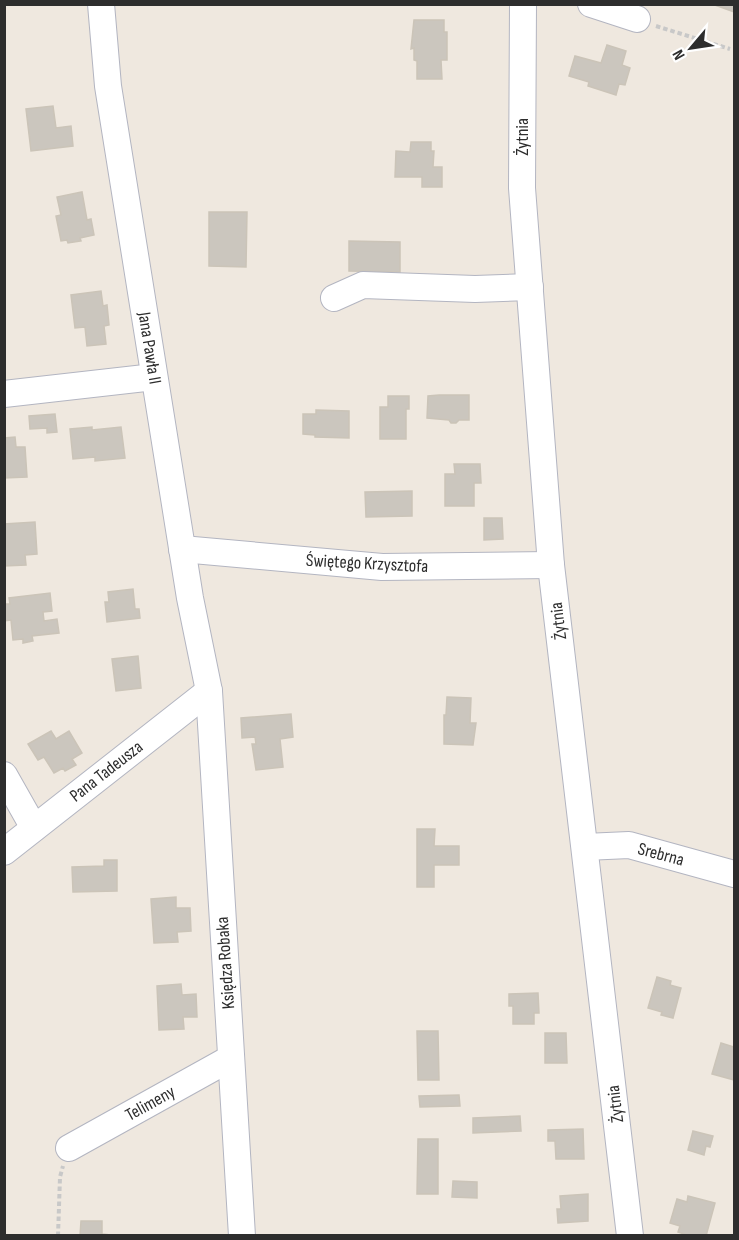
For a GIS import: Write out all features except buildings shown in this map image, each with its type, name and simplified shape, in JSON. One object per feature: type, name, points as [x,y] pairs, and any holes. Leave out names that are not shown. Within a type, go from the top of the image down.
[{"type":"street","name":"Jana Pawła II","points":[[101,4],[108,86],[190,598],[209,691]]},
{"type":"street","name":"Żytnia","points":[[523,4],[522,188],[551,565],[630,1236]]},
{"type":"street","points":[[591,4],[637,19]]},
{"type":"street","points":[[333,298],[363,285],[475,289],[530,287]]},
{"type":"street","points":[[4,394],[154,377]]},
{"type":"street","name":"Świętego Krzysztofa","points":[[182,549],[382,567],[551,565]]},
{"type":"street","name":"Pana Tadeusza","points":[[4,852],[209,691]]},
{"type":"street","name":"Księdza Robaka","points":[[209,691],[242,1236]]},
{"type":"street","points":[[4,775],[34,828]]},
{"type":"street","name":"Srebrna","points":[[585,847],[629,845],[735,874]]},
{"type":"street","name":"Telimeny","points":[[69,1148],[231,1058]]},
{"type":"path","points":[[637,19],[730,49]]},
{"type":"path","points":[[58,1236],[60,1177],[69,1148]]}]
